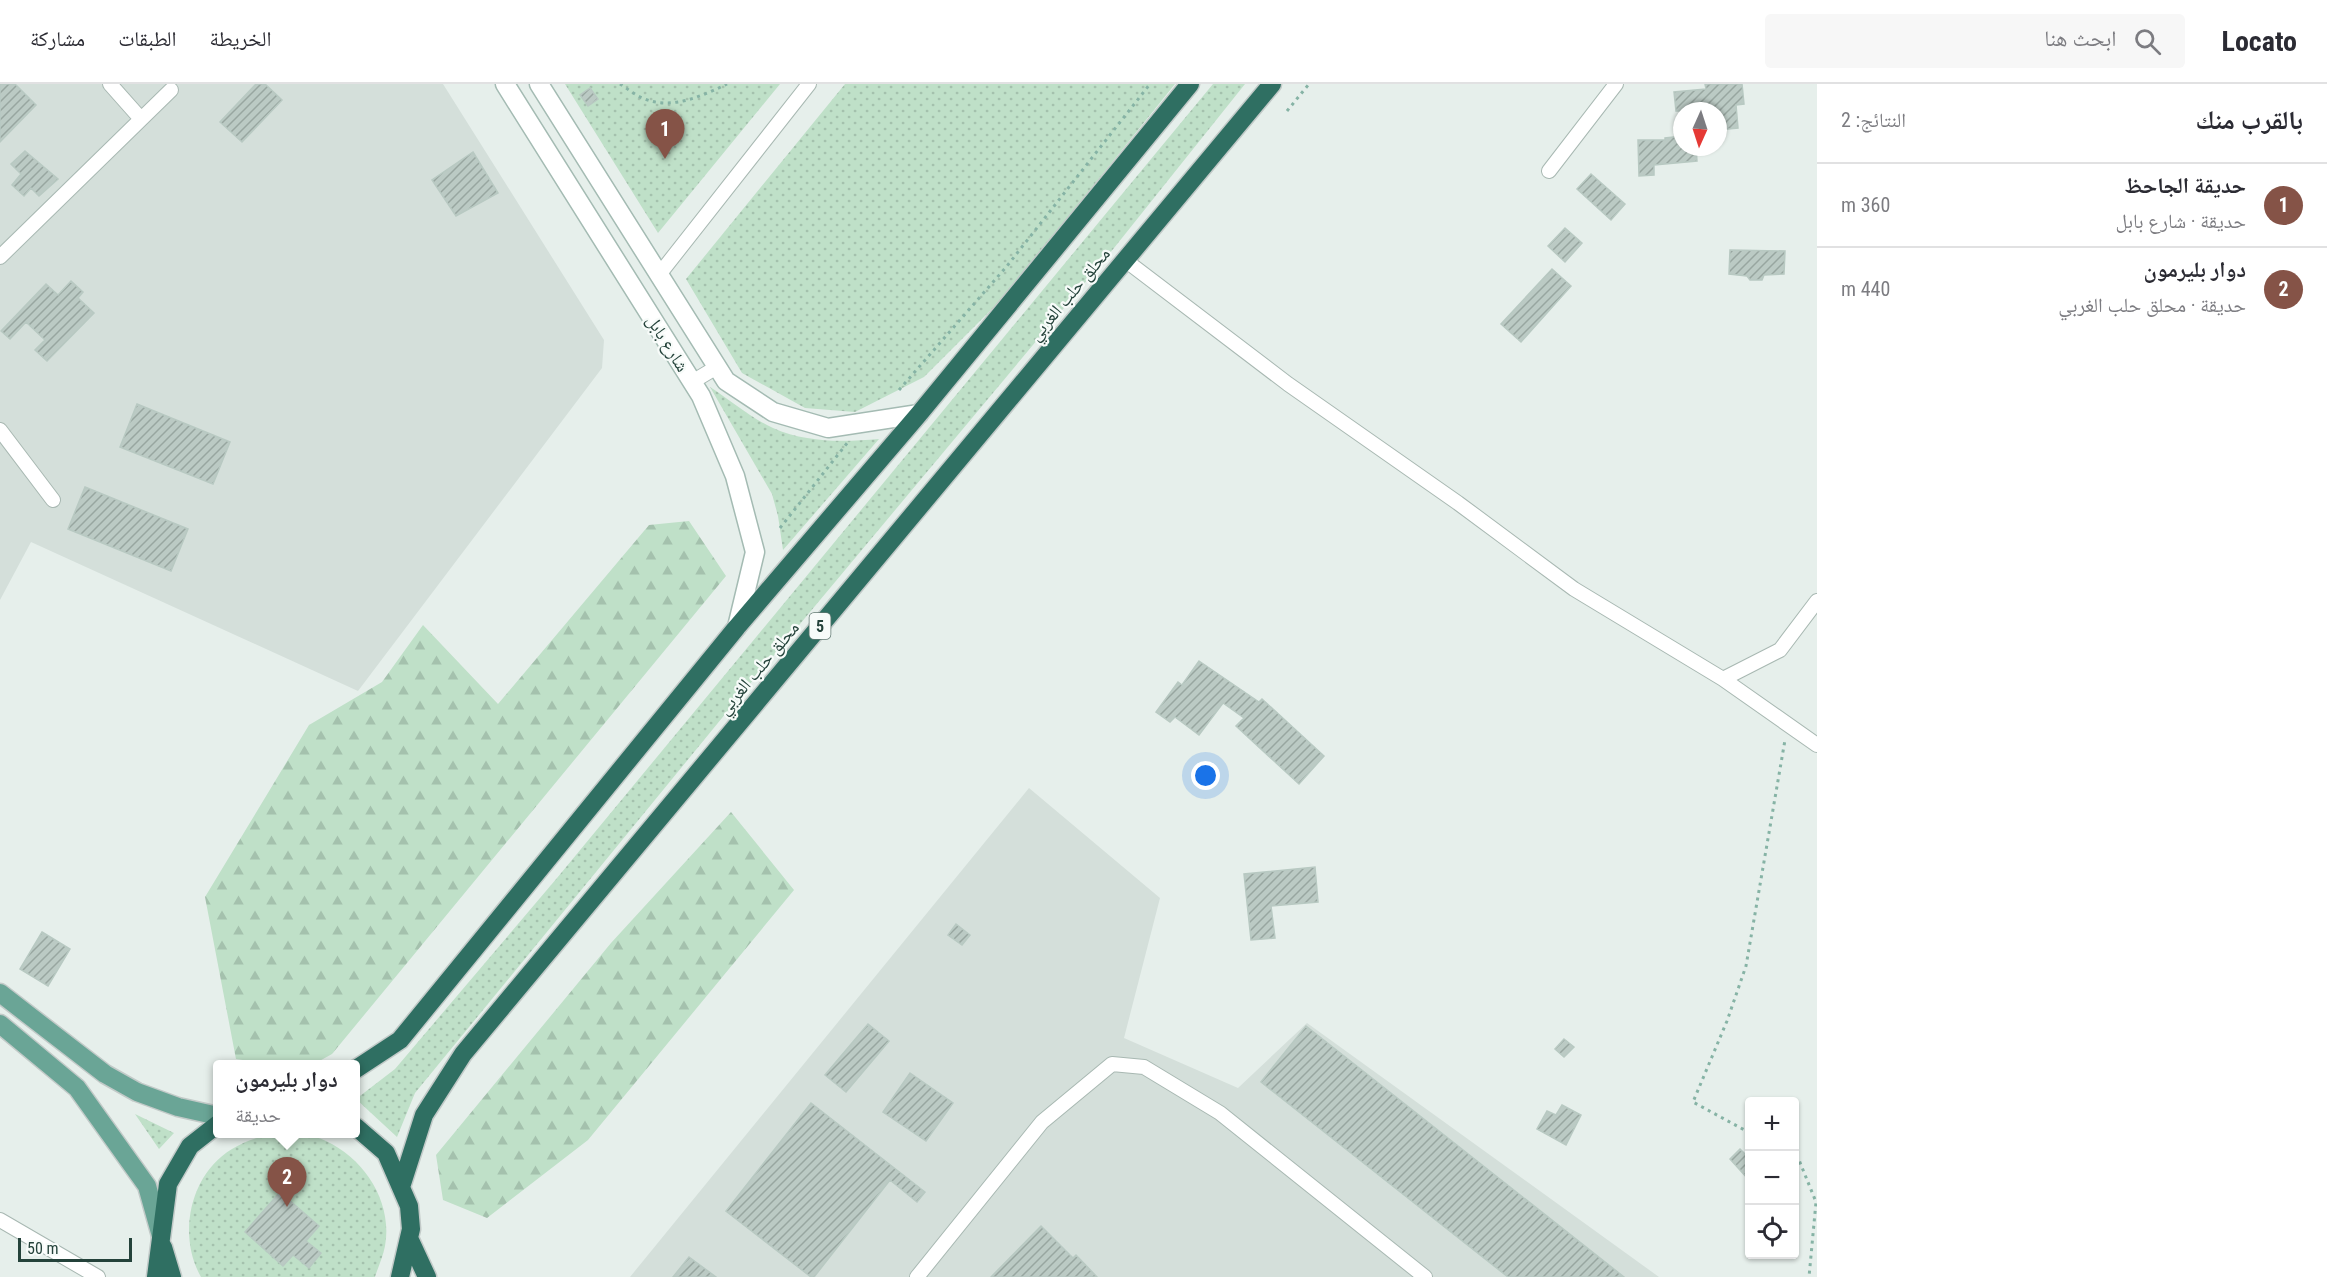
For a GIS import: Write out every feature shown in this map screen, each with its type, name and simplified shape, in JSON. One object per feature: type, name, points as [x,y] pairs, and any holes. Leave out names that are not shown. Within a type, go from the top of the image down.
[{"type":"highway","points":[[360,1066],[400,1040],[737,627],[919,414],[1190,84]]},
{"type":"highway","name":"محلق حلب الغربي","points":[[401,1187],[424,1115],[463,1054],[1272,84]]},
{"type":"highway","points":[[156,1277],[168,1184],[190,1146],[213,1128]]},
{"type":"highway","points":[[360,1130],[386,1153],[409,1206],[411,1228],[400,1277]]},
{"type":"highway","points":[[160,1236],[172,1277]]},
{"type":"highway","points":[[409,1238],[427,1277]]},
{"type":"main road","points":[[0,993],[105,1074],[137,1092],[178,1107],[213,1115]]},
{"type":"main road","points":[[0,1024],[77,1088],[147,1186],[160,1236]]},
{"type":"street","points":[[110,84],[141,119]]},
{"type":"street","name":"شارع بابل","points":[[505,84],[701,396],[735,476],[755,552],[737,627]]},
{"type":"street","points":[[539,84],[726,381],[773,412],[828,428],[919,414]]},
{"type":"street","points":[[658,276],[809,84]]},
{"type":"street","points":[[1549,171],[1616,84]]},
{"type":"street","points":[[0,257],[171,90]]},
{"type":"street","points":[[1125,260],[1288,384],[1458,503],[1574,589],[1723,679],[1817,744]]},
{"type":"street","points":[[692,382],[717,367]]},
{"type":"street","points":[[0,430],[53,500]]},
{"type":"street","points":[[1723,679],[1780,650],[1817,601]]},
{"type":"street","points":[[917,1277],[1042,1122],[1112,1064],[1144,1067],[1220,1113],[1418,1275]]},
{"type":"street","points":[[0,1220],[98,1277]]},
{"type":"path","points":[[620,84],[644,99],[658,103],[674,103],[711,92],[727,84]]},
{"type":"path","points":[[899,390],[1007,266],[1150,84]]},
{"type":"path","points":[[1287,111],[1309,84]]},
{"type":"path","points":[[780,528],[848,442]]},
{"type":"path","points":[[1745,1130],[1693,1102],[1727,1021],[1746,966],[1788,724]]},
{"type":"path","points":[[1799,1160],[1816,1202],[1809,1277]]},
{"type":"shaded area","points":[[0,84],[443,84],[604,340],[602,368],[358,691],[31,542],[0,600]]},
{"type":"shaded area","points":[[1029,788],[1160,898],[1124,1038],[1238,1088],[1307,1023],[1659,1277],[630,1277]]},
{"type":"green space","points":[[565,84],[780,84],[658,233]]},
{"type":"green space","points":[[845,84],[1175,84],[1003,298],[924,377],[855,412],[805,408],[742,373],[686,279]]},
{"type":"green space","points":[[1213,84],[1245,84],[1114,248],[749,685],[415,1093],[397,1137],[360,1103],[360,1096],[395,1069],[557,878]]},
{"type":"green space","points":[[710,387],[757,419],[786,433],[825,440],[879,439],[783,550],[772,494]]},
{"type":"green space","points":[[689,521],[726,576],[332,1054],[321,1060],[236,1059],[205,897],[309,725],[382,682],[423,625],[498,704],[649,525]]},
{"type":"green space","points":[[731,812],[794,890],[588,1140],[487,1218],[443,1200],[436,1155],[611,943]]},
{"type":"green space","points":[[135,1114],[174,1133],[159,1149]]},
{"type":"green space","points":[[256,1138],[317,1138],[340,1149],[353,1159],[373,1184],[385,1214],[384,1250],[375,1277],[201,1277],[190,1243],[189,1225],[197,1189],[218,1160]]},
{"type":"building","points":[[0,84],[15,84],[36,105],[0,142]]},
{"type":"building","points":[[256,84],[265,84],[282,100],[242,142],[220,122]]},
{"type":"building","points":[[1705,84],[1742,84],[1744,104],[1736,105],[1738,128],[1727,129],[1727,102],[1675,102],[1674,92],[1706,89]]},
{"type":"building","points":[[590,88],[598,99],[588,106],[580,95]]},
{"type":"building","points":[[1673,137],[1673,156],[1697,156],[1697,161],[1654,165],[1654,175],[1639,176],[1638,140],[1665,140],[1665,138]]},
{"type":"building","points":[[25,151],[58,179],[39,196],[31,188],[24,196],[12,185],[21,174],[11,164]]},
{"type":"building","points":[[473,152],[498,193],[456,216],[432,180]]},
{"type":"building","points":[[1591,174],[1625,204],[1611,220],[1577,189]]},
{"type":"building","points":[[1565,228],[1582,243],[1565,262],[1548,246]]},
{"type":"building","points":[[1730,250],[1785,251],[1784,274],[1764,275],[1762,280],[1750,280],[1747,276],[1729,274]]},
{"type":"building","points":[[1552,269],[1571,286],[1521,342],[1501,324]]},
{"type":"building","points":[[71,281],[83,292],[78,298],[94,313],[47,361],[35,350],[45,340],[26,322],[10,339],[1,331],[46,284],[58,295]]},
{"type":"building","points":[[137,404],[230,442],[213,484],[120,447]]},
{"type":"building","points":[[85,487],[188,529],[171,571],[68,529]]},
{"type":"building","points":[[1199,661],[1259,702],[1262,699],[1324,756],[1299,784],[1236,726],[1244,718],[1223,703],[1199,735],[1175,717],[1170,722],[1156,712],[1178,682],[1182,685]]},
{"type":"building","points":[[1315,867],[1318,902],[1271,906],[1275,938],[1251,940],[1244,874]]},
{"type":"building","points":[[956,924],[970,935],[962,945],[948,935]]},
{"type":"building","points":[[42,932],[70,949],[48,986],[20,969]]},
{"type":"building","points":[[868,1024],[889,1041],[846,1092],[825,1075]]},
{"type":"building","points":[[1306,1026],[1624,1277],[1508,1277],[1261,1082]]},
{"type":"building","points":[[1564,1039],[1574,1047],[1564,1057],[1555,1049]]},
{"type":"building","points":[[910,1073],[953,1103],[926,1141],[883,1112]]},
{"type":"building","points":[[811,1103],[925,1192],[917,1202],[890,1180],[814,1277],[811,1277],[726,1211]]},
{"type":"building","points":[[1562,1105],[1581,1115],[1566,1145],[1537,1129],[1547,1111],[1556,1115]]},
{"type":"building","points":[[1740,1149],[1745,1154],[1745,1176],[1730,1159]]},
{"type":"building","points":[[280,1192],[319,1226],[306,1241],[321,1253],[309,1268],[293,1255],[283,1266],[245,1232]]},
{"type":"building","points":[[1041,1226],[1073,1258],[1076,1255],[1097,1277],[991,1277]]},
{"type":"building","points":[[689,1257],[716,1277],[673,1277]]},
{"type":"place","name":"حديقة الجاحظ","points":[[665,159]]},
{"type":"place","name":"دوار بليرمون","points":[[287,1207]]}]
